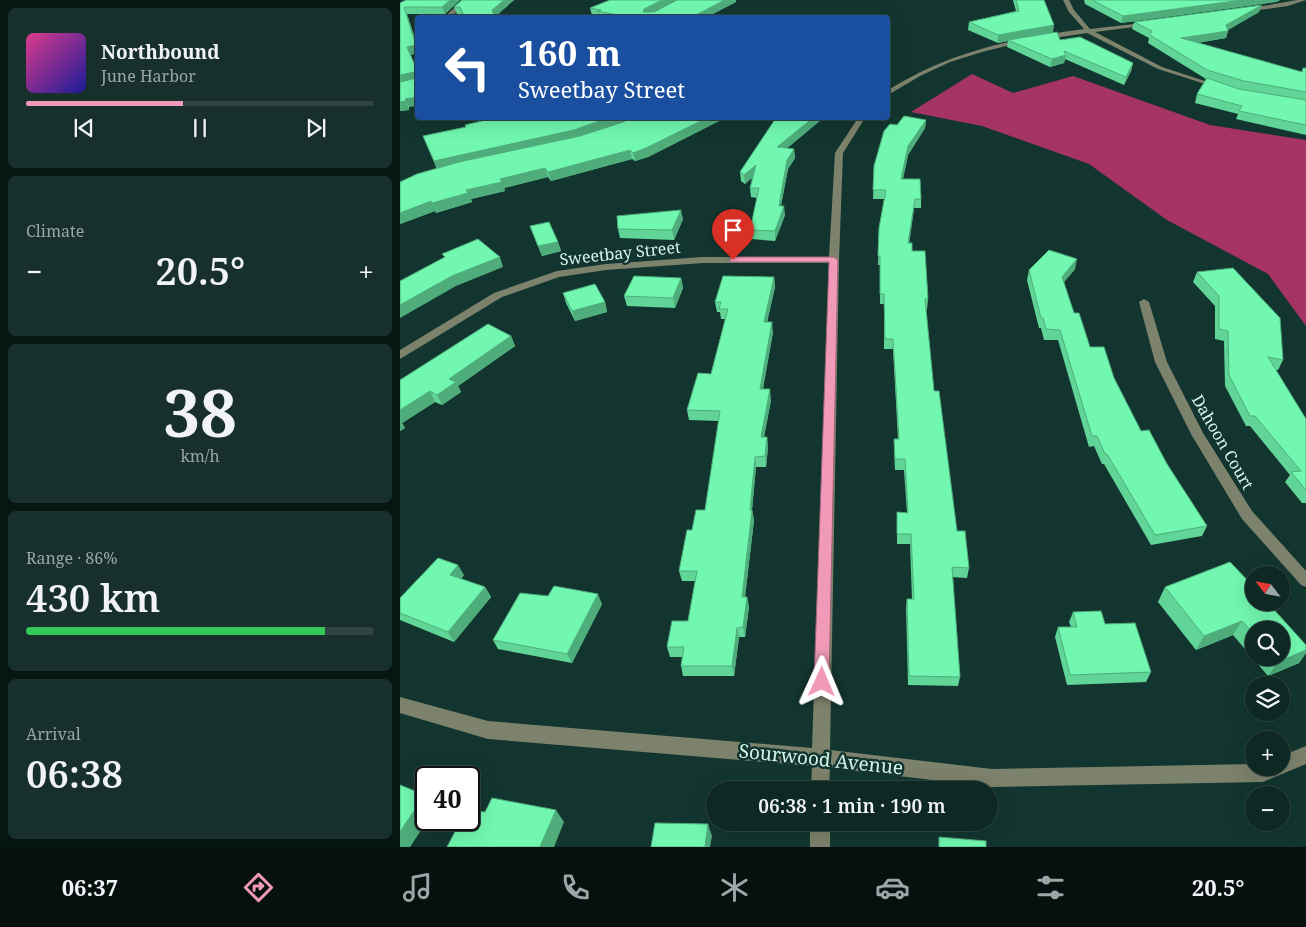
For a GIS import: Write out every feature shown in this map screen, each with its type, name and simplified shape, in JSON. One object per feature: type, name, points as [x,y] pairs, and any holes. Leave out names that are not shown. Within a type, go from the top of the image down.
[{"type":"street","points":[[449,15],[466,0]]},
{"type":"street","points":[[1066,0],[1071,11],[1088,31],[1160,68],[1231,90]]},
{"type":"street","points":[[1233,12],[1303,0]]},
{"type":"street","points":[[890,92],[910,77],[971,53],[1013,42],[1161,21]]},
{"type":"street","points":[[820,781],[834,260],[839,153],[861,120]]},
{"type":"street","name":"Sweetbay Street","points":[[400,355],[498,295],[557,274],[606,267],[703,260],[834,260]]},
{"type":"street","name":"Dahoon Court","points":[[1144,302],[1161,362],[1197,434],[1247,515],[1306,581]]},
{"type":"street","name":"Sourwood Avenue","points":[[400,704],[488,730],[819,758],[992,778],[1245,773]]},
{"type":"street","points":[[1290,761],[1306,755]]},
{"type":"street","points":[[820,831],[820,847]]},
{"type":"shaded area","points":[[972,74],[1013,93],[1073,76],[1210,125],[1306,140],[1306,326],[1268,274],[1167,220],[1089,164],[982,126],[911,112]]},
{"type":"building","points":[[406,0],[450,0],[442,7],[404,7],[415,42],[415,45],[407,47],[415,65],[415,72],[400,75],[400,3]]},
{"type":"building","points":[[462,0],[504,0],[492,10],[494,15],[464,15],[460,7],[454,7]]},
{"type":"building","points":[[610,0],[662,0],[644,9],[643,12],[654,12],[677,0],[725,0],[696,15],[617,15],[590,8]]},
{"type":"building","points":[[1016,0],[1044,0],[1054,25],[998,35],[969,22],[1019,11]]},
{"type":"building","points":[[1092,0],[1242,0],[1123,16]]},
{"type":"building","points":[[1262,5],[1226,25],[1228,31],[1181,38],[1302,72],[1303,68],[1306,68],[1306,92],[1244,81],[1207,70],[1150,35],[1152,31],[1134,22]]},
{"type":"building","points":[[1057,32],[1060,40],[1080,37],[1133,63],[1126,77],[1064,51],[1066,55],[1052,59],[1008,40]]},
{"type":"building","points":[[415,78],[415,97],[400,102],[400,82]]},
{"type":"building","points":[[1207,78],[1239,89],[1306,100],[1306,125],[1239,111],[1242,106],[1197,94]]},
{"type":"building","points":[[904,116],[926,120],[908,146],[901,179],[920,179],[921,199],[915,199],[908,243],[912,243],[912,251],[925,251],[928,299],[925,299],[934,391],[939,391],[957,531],[965,531],[969,568],[952,567],[960,677],[909,676],[907,599],[914,599],[911,534],[897,534],[897,512],[908,513],[905,459],[895,459],[894,439],[899,439],[893,339],[885,339],[884,294],[880,294],[880,256],[878,256],[879,228],[886,190],[873,190],[874,166],[884,131],[890,124],[897,125]]},
{"type":"building","points":[[486,120],[602,120],[574,130],[434,161],[423,136],[466,127],[465,125]]},
{"type":"building","points":[[628,120],[703,120],[633,153],[630,150],[548,172],[545,168],[500,179],[502,182],[466,190],[468,193],[432,203],[431,201],[400,213],[400,182],[417,174],[459,162],[580,136]]},
{"type":"building","points":[[775,120],[811,120],[777,147],[794,149],[787,160],[779,206],[784,206],[775,231],[750,230],[759,188],[750,188],[756,165],[744,175],[740,172]]},
{"type":"building","points":[[681,210],[672,230],[618,229],[617,216]]},
{"type":"building","points":[[549,222],[558,242],[538,246],[530,226]]},
{"type":"building","points":[[478,239],[500,257],[452,276],[400,305],[400,281],[445,257],[442,254]]},
{"type":"building","points":[[1049,250],[1077,259],[1062,277],[1074,313],[1079,313],[1090,347],[1104,347],[1114,378],[1141,431],[1149,430],[1167,464],[1207,526],[1155,535],[1107,454],[1105,454],[1097,436],[1092,436],[1060,330],[1046,329],[1043,318],[1041,318],[1029,270]]},
{"type":"building","points":[[1233,268],[1280,318],[1283,360],[1268,357],[1306,419],[1306,490],[1291,472],[1301,471],[1255,416],[1250,416],[1229,375],[1228,331],[1219,329],[1219,296],[1197,272]]},
{"type":"building","points":[[634,276],[681,278],[673,298],[624,296]]},
{"type":"building","points":[[723,276],[774,277],[764,322],[772,322],[760,389],[770,389],[761,437],[767,437],[765,456],[755,457],[750,510],[752,510],[742,597],[747,597],[743,627],[737,628],[732,666],[681,666],[684,647],[667,647],[672,621],[688,621],[697,571],[679,571],[687,530],[692,530],[696,510],[705,510],[720,411],[687,410],[698,373],[711,374],[728,309],[719,309],[721,302],[715,302]]},
{"type":"building","points":[[595,284],[605,302],[572,311],[563,293]]},
{"type":"building","points":[[488,324],[511,336],[449,379],[456,382],[437,395],[430,391],[400,410],[400,380]]},
{"type":"building","points":[[438,558],[458,565],[450,575],[485,587],[448,632],[400,613],[400,598]]},
{"type":"building","points":[[1230,562],[1245,578],[1245,611],[1275,611],[1284,621],[1245,621],[1245,624],[1242,621],[1204,636],[1165,587]]},
{"type":"building","points":[[554,586],[598,594],[567,654],[493,640],[520,593],[548,596]]},
{"type":"building","points":[[1101,611],[1105,624],[1135,623],[1151,672],[1070,675],[1058,627],[1077,627],[1073,612]]},
{"type":"building","points":[[1290,627],[1306,645],[1306,650],[1290,657]]},
{"type":"building","points":[[400,785],[415,791],[415,810],[400,832]]},
{"type":"building","points":[[492,798],[556,810],[540,847],[447,847],[455,831],[480,831],[480,811],[485,812]]},
{"type":"building","points":[[655,823],[706,824],[705,847],[651,847]]},
{"type":"building","points":[[939,837],[986,841],[986,847],[939,847]]},
{"type":"route","points":[[733,260],[834,260],[822,682]]}]
